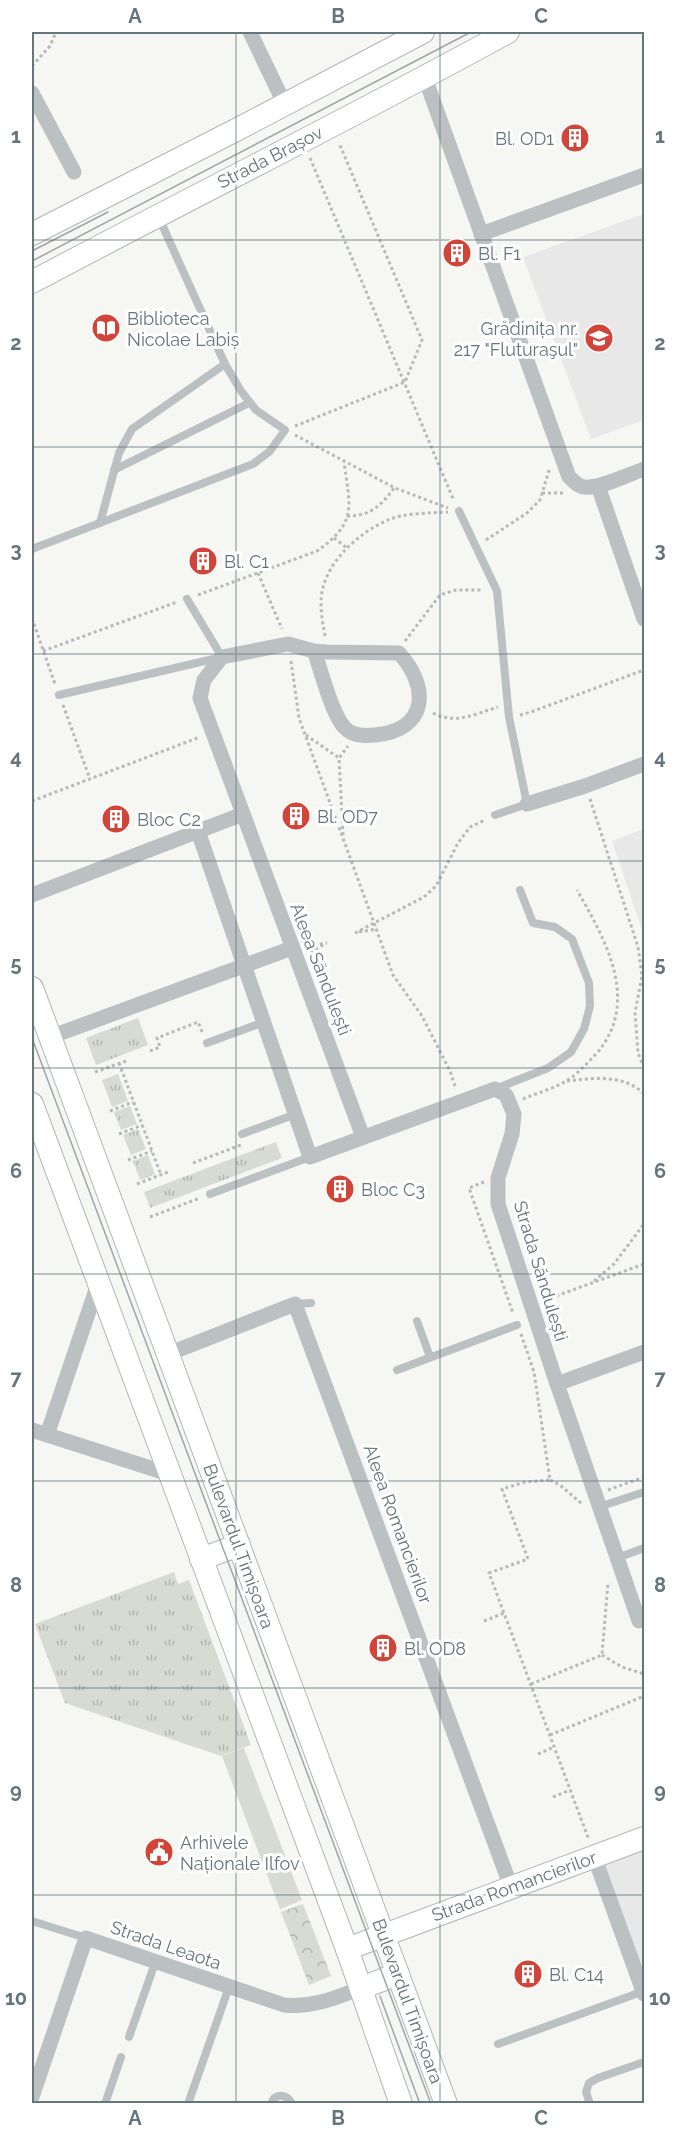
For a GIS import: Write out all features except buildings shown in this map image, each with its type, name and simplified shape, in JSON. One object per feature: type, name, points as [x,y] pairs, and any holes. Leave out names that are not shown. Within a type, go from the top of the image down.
[{"type":"main road","points":[[32,234],[423,32]]},
{"type":"main road","name":"Strada Brașov","points":[[32,282],[425,78],[508,32]]},
{"type":"main road","name":"Bulevardul Timișoara","points":[[32,988],[446,2103]]},
{"type":"main road","points":[[32,1104],[347,1949],[401,2103]]},
{"type":"main road","points":[[201,1559],[239,1545]]},
{"type":"main road","name":"Strada Romancierilor","points":[[347,1949],[645,1838]]},
{"type":"main road","points":[[361,1988],[398,1974]]},
{"type":"street","points":[[250,32],[285,105]]},
{"type":"street","points":[[425,78],[569,477],[585,488],[598,486],[645,469]]},
{"type":"street","points":[[32,93],[74,172]]},
{"type":"street","points":[[481,234],[645,175]]},
{"type":"street","points":[[598,486],[645,619]]},
{"type":"street","points":[[222,657],[288,644],[320,652],[399,653],[411,666],[420,697],[413,720],[388,734],[356,735],[345,728],[337,717],[320,652]]},
{"type":"street","name":"Aleea Săndulești","points":[[222,657],[208,674],[201,688],[201,704],[363,1137]]},
{"type":"street","points":[[527,804],[645,764]]},
{"type":"street","points":[[32,895],[243,814]]},
{"type":"street","points":[[198,831],[310,1157],[495,1089]]},
{"type":"street","points":[[50,1037],[292,948]]},
{"type":"street","name":"Strada Săndulești","points":[[495,1089],[506,1095],[514,1114],[512,1134],[498,1178],[498,1204],[597,1501],[642,1621]]},
{"type":"street","points":[[47,1435],[98,1284]]},
{"type":"street","points":[[168,1354],[295,1304]]},
{"type":"street","name":"Aleea Romancierilor","points":[[295,1304],[511,1887]]},
{"type":"street","points":[[557,1384],[645,1352]]},
{"type":"street","points":[[32,1430],[169,1474]]},
{"type":"street","points":[[594,1856],[644,1992]]},
{"type":"street","name":"Strada Leaota","points":[[32,2097],[86,1938],[284,2005],[301,2007],[319,2004],[361,1988]]},
{"type":"lane","points":[[32,549],[253,464],[270,451],[285,430],[256,410],[225,364],[158,215]]},
{"type":"lane","points":[[100,523],[118,453],[132,429],[225,364]]},
{"type":"lane","points":[[114,470],[249,402]]},
{"type":"lane","points":[[459,512],[497,591],[509,717],[527,804],[495,815]]},
{"type":"lane","points":[[59,695],[222,657],[187,599]]},
{"type":"lane","points":[[495,1089],[548,1068],[571,1052],[584,1029],[590,1006],[589,983],[572,939],[555,927],[533,923],[520,890]]},
{"type":"lane","points":[[207,1043],[264,1022]]},
{"type":"lane","points":[[242,1134],[296,1114]]},
{"type":"lane","points":[[210,1194],[310,1157]]},
{"type":"lane","points":[[295,1304],[311,1303]]},
{"type":"lane","points":[[417,1321],[430,1357]]},
{"type":"lane","points":[[397,1370],[517,1325]]},
{"type":"lane","points":[[597,1501],[645,1492]]},
{"type":"lane","points":[[617,1558],[645,1548]]},
{"type":"lane","points":[[32,1920],[86,1938]]},
{"type":"lane","points":[[129,2037],[155,1963]]},
{"type":"lane","points":[[188,2103],[229,1987]]},
{"type":"lane","points":[[498,2044],[644,1992]]},
{"type":"lane","points":[[105,2103],[121,2057]]},
{"type":"lane","points":[[590,2103],[586,2092],[589,2084],[598,2078],[645,2062]]},
{"type":"lane","points":[[271,2103],[277,2096],[283,2095],[288,2097],[292,2103]]},
{"type":"path","points":[[32,66],[50,46],[56,32]]},
{"type":"path","points":[[285,430],[405,382],[422,340],[331,125]]},
{"type":"path","points":[[302,140],[459,512]]},
{"type":"path","points":[[285,430],[395,488],[459,512]]},
{"type":"path","points":[[475,545],[526,513],[540,500],[558,443]]},
{"type":"path","points":[[43,651],[317,551],[334,538],[346,521],[350,500],[344,462]]},
{"type":"path","points":[[347,516],[359,516],[371,512],[383,503],[395,488]]},
{"type":"path","points":[[320,652],[321,602],[332,564],[347,548],[389,519],[428,513],[459,512]]},
{"type":"path","points":[[334,538],[347,548]]},
{"type":"path","points":[[258,573],[288,644],[299,718],[393,975],[433,1036],[461,1101]]},
{"type":"path","points":[[388,652],[403,644],[440,595],[456,590],[497,591]]},
{"type":"path","points":[[509,717],[531,712],[645,670]]},
{"type":"path","points":[[418,708],[431,711],[441,717],[464,719],[508,704]]},
{"type":"path","points":[[32,801],[212,732]]},
{"type":"path","points":[[305,735],[339,758]]},
{"type":"path","points":[[343,839],[339,758],[356,735]]},
{"type":"path","points":[[585,786],[638,948],[642,976],[635,1013],[638,1053],[645,1068]]},
{"type":"path","points":[[377,929],[355,933],[424,897],[436,886],[458,843],[470,827],[495,815]]},
{"type":"path","points":[[150,1051],[160,1047],[157,1038],[198,1022],[203,1035],[213,1031]]},
{"type":"path","points":[[95,1072],[126,1060]]},
{"type":"path","points":[[119,1063],[161,1175]]},
{"type":"path","points":[[565,1082],[592,1078],[617,1079],[637,1087],[645,1094]]},
{"type":"path","points":[[110,1111],[134,1102]]},
{"type":"path","points":[[119,1134],[142,1125]]},
{"type":"path","points":[[128,1160],[152,1151]]},
{"type":"path","points":[[137,1184],[168,1172]]},
{"type":"path","points":[[150,1217],[210,1194]]},
{"type":"path","points":[[592,1283],[614,1264],[645,1224]]},
{"type":"path","points":[[531,1305],[645,1264]]},
{"type":"path","points":[[597,1501],[645,1477]]},
{"type":"path","points":[[550,1480],[560,1485],[582,1504]]},
{"type":"path","points":[[502,1490],[528,1559],[489,1573],[594,1856]]},
{"type":"path","points":[[602,1655],[609,1576]]},
{"type":"path","points":[[484,1620],[504,1613]]},
{"type":"path","points":[[531,1684],[602,1655]]},
{"type":"path","points":[[602,1655],[622,1667],[645,1674]]},
{"type":"path","points":[[550,1735],[645,1696]]},
{"type":"path","points":[[538,1754],[554,1748]]},
{"type":"path","points":[[553,1797],[570,1790]]},
{"type":"shaded area","name":"Grădinița nr. 217 \"Fluturaşul\"","points":[[644,214],[644,420],[591,439],[523,257]]},
{"type":"shaded area","points":[[644,829],[644,936],[612,841]]},
{"type":"shaded area","points":[[644,1845],[644,1974],[603,1860]]},
{"type":"green space","points":[[138,1018],[148,1045],[96,1065],[86,1038]]},
{"type":"green space","points":[[118,1074],[128,1101],[112,1107],[102,1080]]},
{"type":"green space","points":[[130,1106],[137,1124],[121,1130],[114,1112]]},
{"type":"green space","points":[[138,1129],[146,1149],[131,1155],[123,1135]]},
{"type":"green space","points":[[276,1142],[282,1158],[150,1208],[144,1192]]},
{"type":"green space","points":[[148,1155],[155,1174],[140,1180],[133,1161]]},
{"type":"green space","points":[[174,1572],[178,1584],[189,1580],[251,1745],[221,1756],[65,1703],[35,1624]]},
{"type":"green space","points":[[244,1748],[302,1900],[280,1909],[222,1756]]},
{"type":"green space","points":[[303,1904],[331,1976],[309,1985],[281,1912]]},
{"type":"tram line","points":[[32,261],[471,32]]},
{"type":"tram line","points":[[32,251],[108,212]]},
{"type":"tram line","points":[[32,1038],[431,2104]]},
{"type":"tram line","points":[[380,1996],[420,2104]]},
{"type":"place","name":"Bl. OD1","points":[[575,138]]},
{"type":"place","name":"Bl. F1","points":[[457,253]]},
{"type":"place","name":"Biblioteca Nicolae Labiș","points":[[106,328]]},
{"type":"place","name":"Grădinița nr. 217 \"Fluturaşul\"","points":[[599,338]]},
{"type":"place","name":"Bl. C1","points":[[203,561]]},
{"type":"place","name":"Bl. OD7","points":[[296,816]]},
{"type":"place","name":"Bloc C2","points":[[116,819]]},
{"type":"place","name":"Bloc C3","points":[[340,1189]]},
{"type":"place","name":"Bl. OD8","points":[[383,1648]]},
{"type":"place","name":"Arhivele Naționale Ilfov","points":[[159,1852]]},
{"type":"place","name":"Bl. C14","points":[[528,1974]]}]
